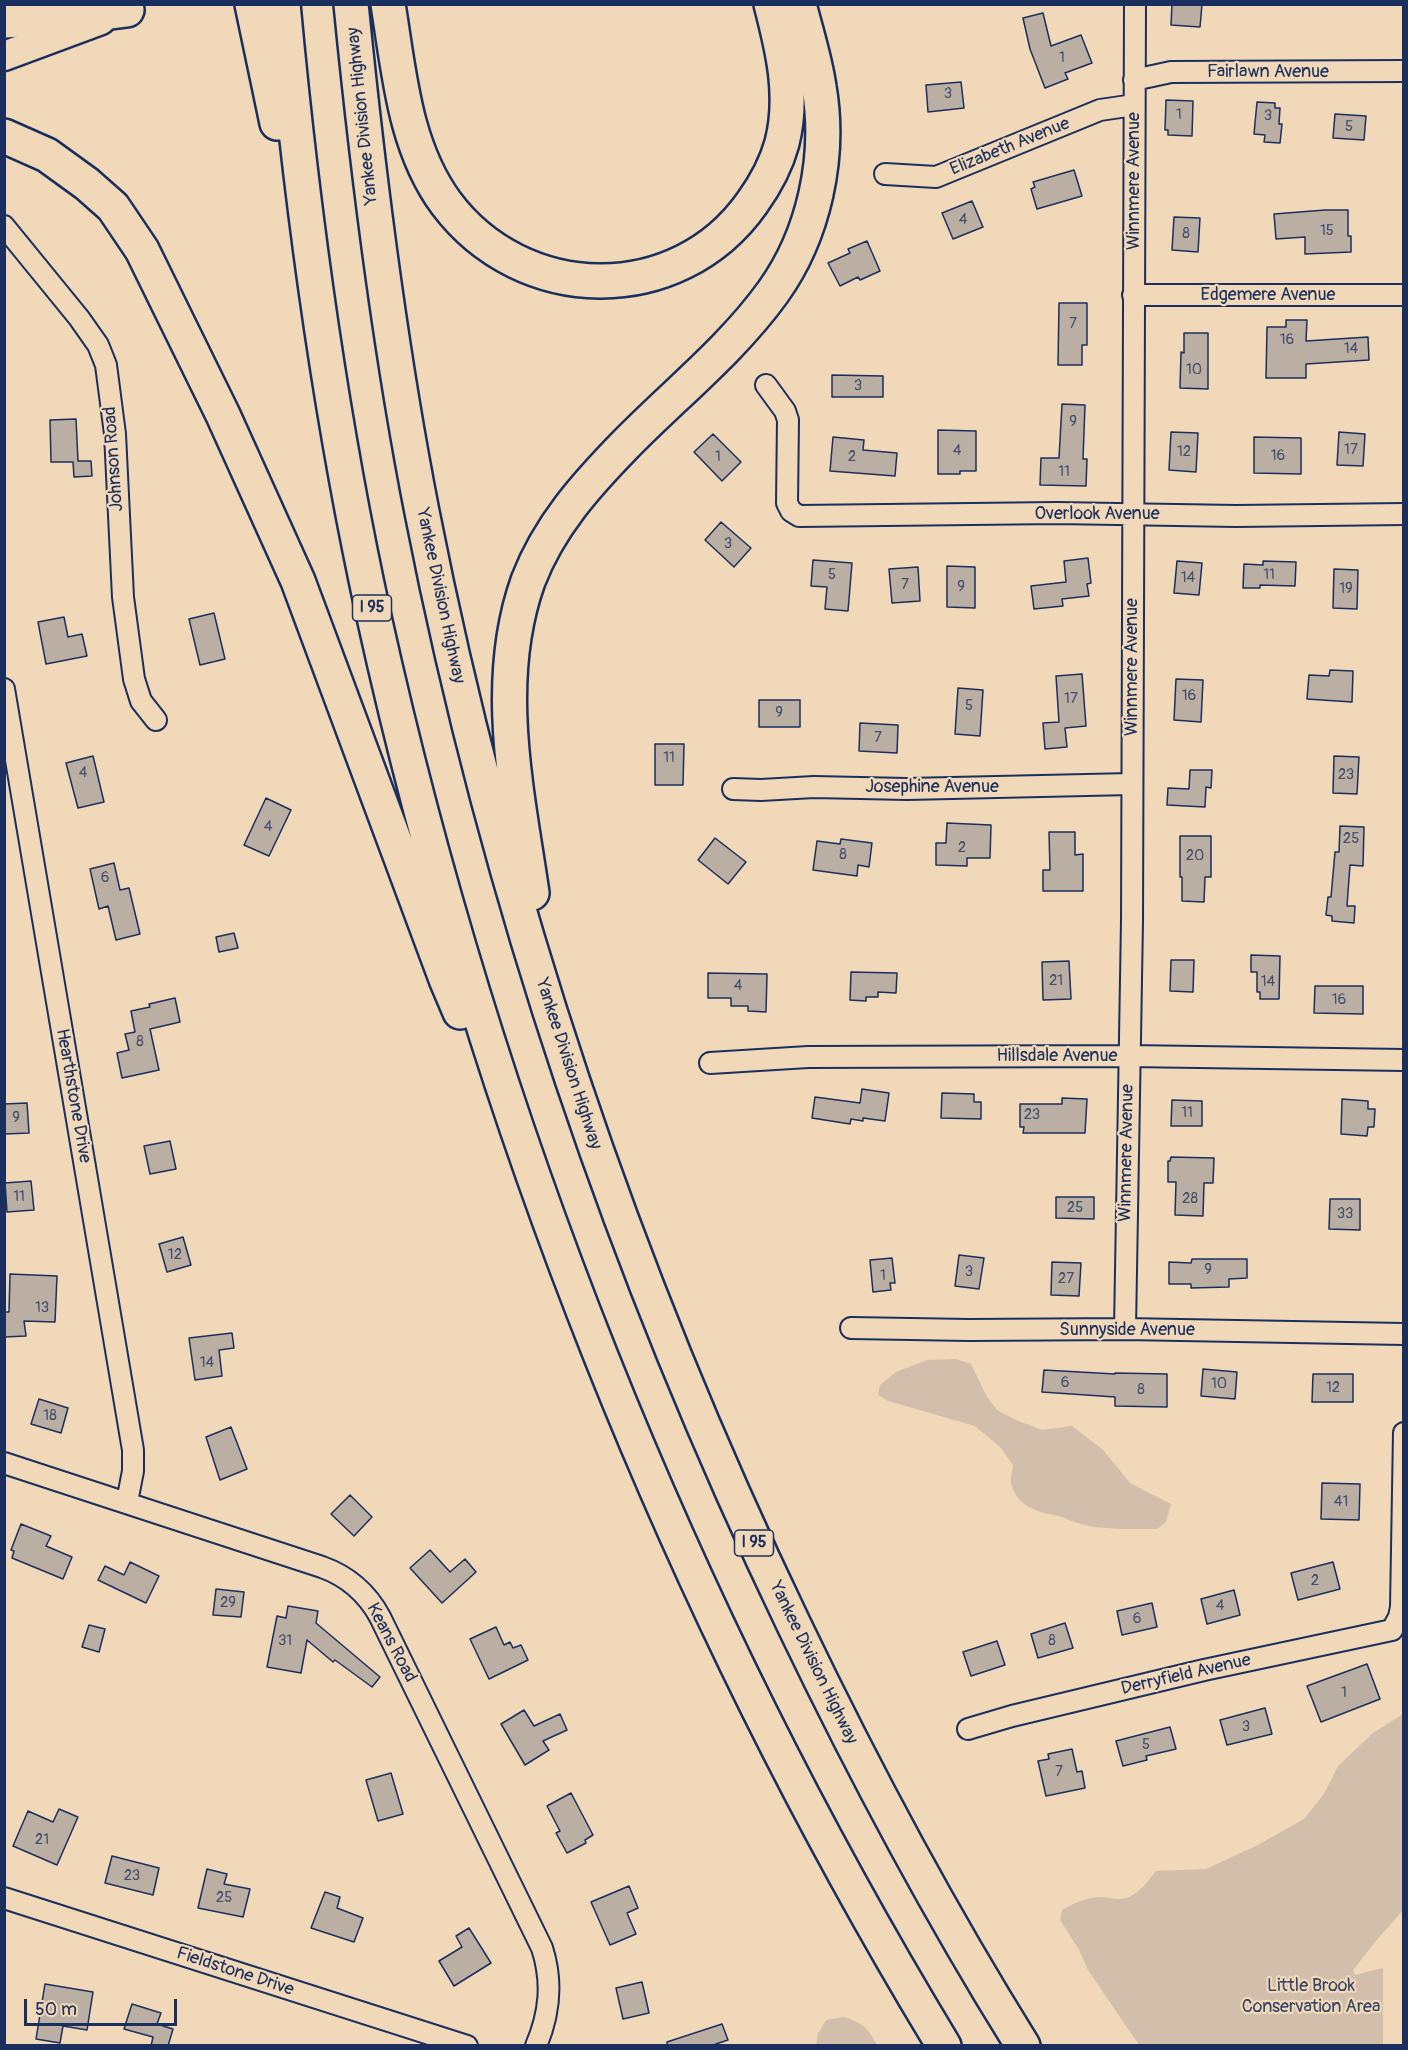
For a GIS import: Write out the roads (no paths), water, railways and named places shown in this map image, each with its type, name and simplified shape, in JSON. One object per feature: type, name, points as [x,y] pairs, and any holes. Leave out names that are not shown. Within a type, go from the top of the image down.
[{"type":"highway","points":[[252,4],[271,101],[309,244]]},
{"type":"highway","name":"I 95","points":[[283,4],[309,244],[346,478],[371,605],[445,900],[501,1082],[598,1353],[716,1619],[803,1795],[861,1903],[944,2046]]},
{"type":"highway","name":"Yankee Division Highway","points":[[351,4],[384,292],[422,516],[450,646],[480,768],[510,881],[549,1011],[637,1261],[733,1496],[812,1662],[886,1808],[936,1899],[1023,2046]]},
{"type":"highway","points":[[388,4],[408,121],[421,159],[445,202],[473,233],[519,264],[551,275],[599,282],[648,276],[692,258],[726,234],[761,190],[774,167],[782,143],[787,109],[785,69],[771,4]]},
{"type":"highway","points":[[549,1011],[511,742],[510,679],[520,606],[529,579],[546,542],[573,501],[612,458],[749,321],[773,292],[798,247],[813,203],[820,172],[823,143],[819,88],[799,4]]},
{"type":"highway","points":[[4,21],[69,17],[135,7]]},
{"type":"highway","points":[[4,136],[47,155],[87,184],[114,207],[142,250],[227,425],[298,581],[446,979],[541,1195]]},
{"type":"main road","points":[[4,56],[135,7]]},
{"type":"street","name":"Winnmere Avenue","points":[[1125,1329],[1132,921],[1135,4]]},
{"type":"street","name":"Fairlawn Avenue","points":[[1134,80],[1171,72],[1404,71]]},
{"type":"street","name":"Elizabeth Avenue","points":[[885,174],[936,177],[1100,110],[1134,105]]},
{"type":"street","name":"Johnson Road","points":[[4,226],[79,318],[98,345],[106,365],[114,434],[123,597],[134,679],[141,701],[156,720]]},
{"type":"street","name":"Edgemere Avenue","points":[[1133,295],[1404,295]]},
{"type":"street","name":"Overlook Avenue","points":[[766,385],[788,420],[786,500],[791,511],[802,516],[1404,514]]},
{"type":"street","name":"Hearthstone Drive","points":[[4,689],[133,1450],[133,1471],[127,1502]]},
{"type":"street","name":"Josephine Avenue","points":[[733,789],[814,787],[907,789],[1131,784]]},
{"type":"street","name":"Hillsdale Avenue","points":[[710,1063],[808,1057],[1129,1056],[1404,1060]]},
{"type":"street","name":"Sunnyside Avenue","points":[[851,1328],[1125,1329],[1404,1334]]},
{"type":"street","name":"Derryfield Avenue","points":[[968,1729],[1012,1716],[1204,1670],[1392,1630],[1399,1617],[1404,1433]]},
{"type":"street","name":"Keans Road","points":[[4,1463],[331,1570],[356,1586],[369,1600],[380,1617],[542,1948],[548,1973],[549,1998],[536,2046]]},
{"type":"street","name":"Fieldstone Drive","points":[[4,1898],[466,2046]]},
{"type":"park label","name":"Little Brook Conservation Area","points":[[1311,1996]]}]
